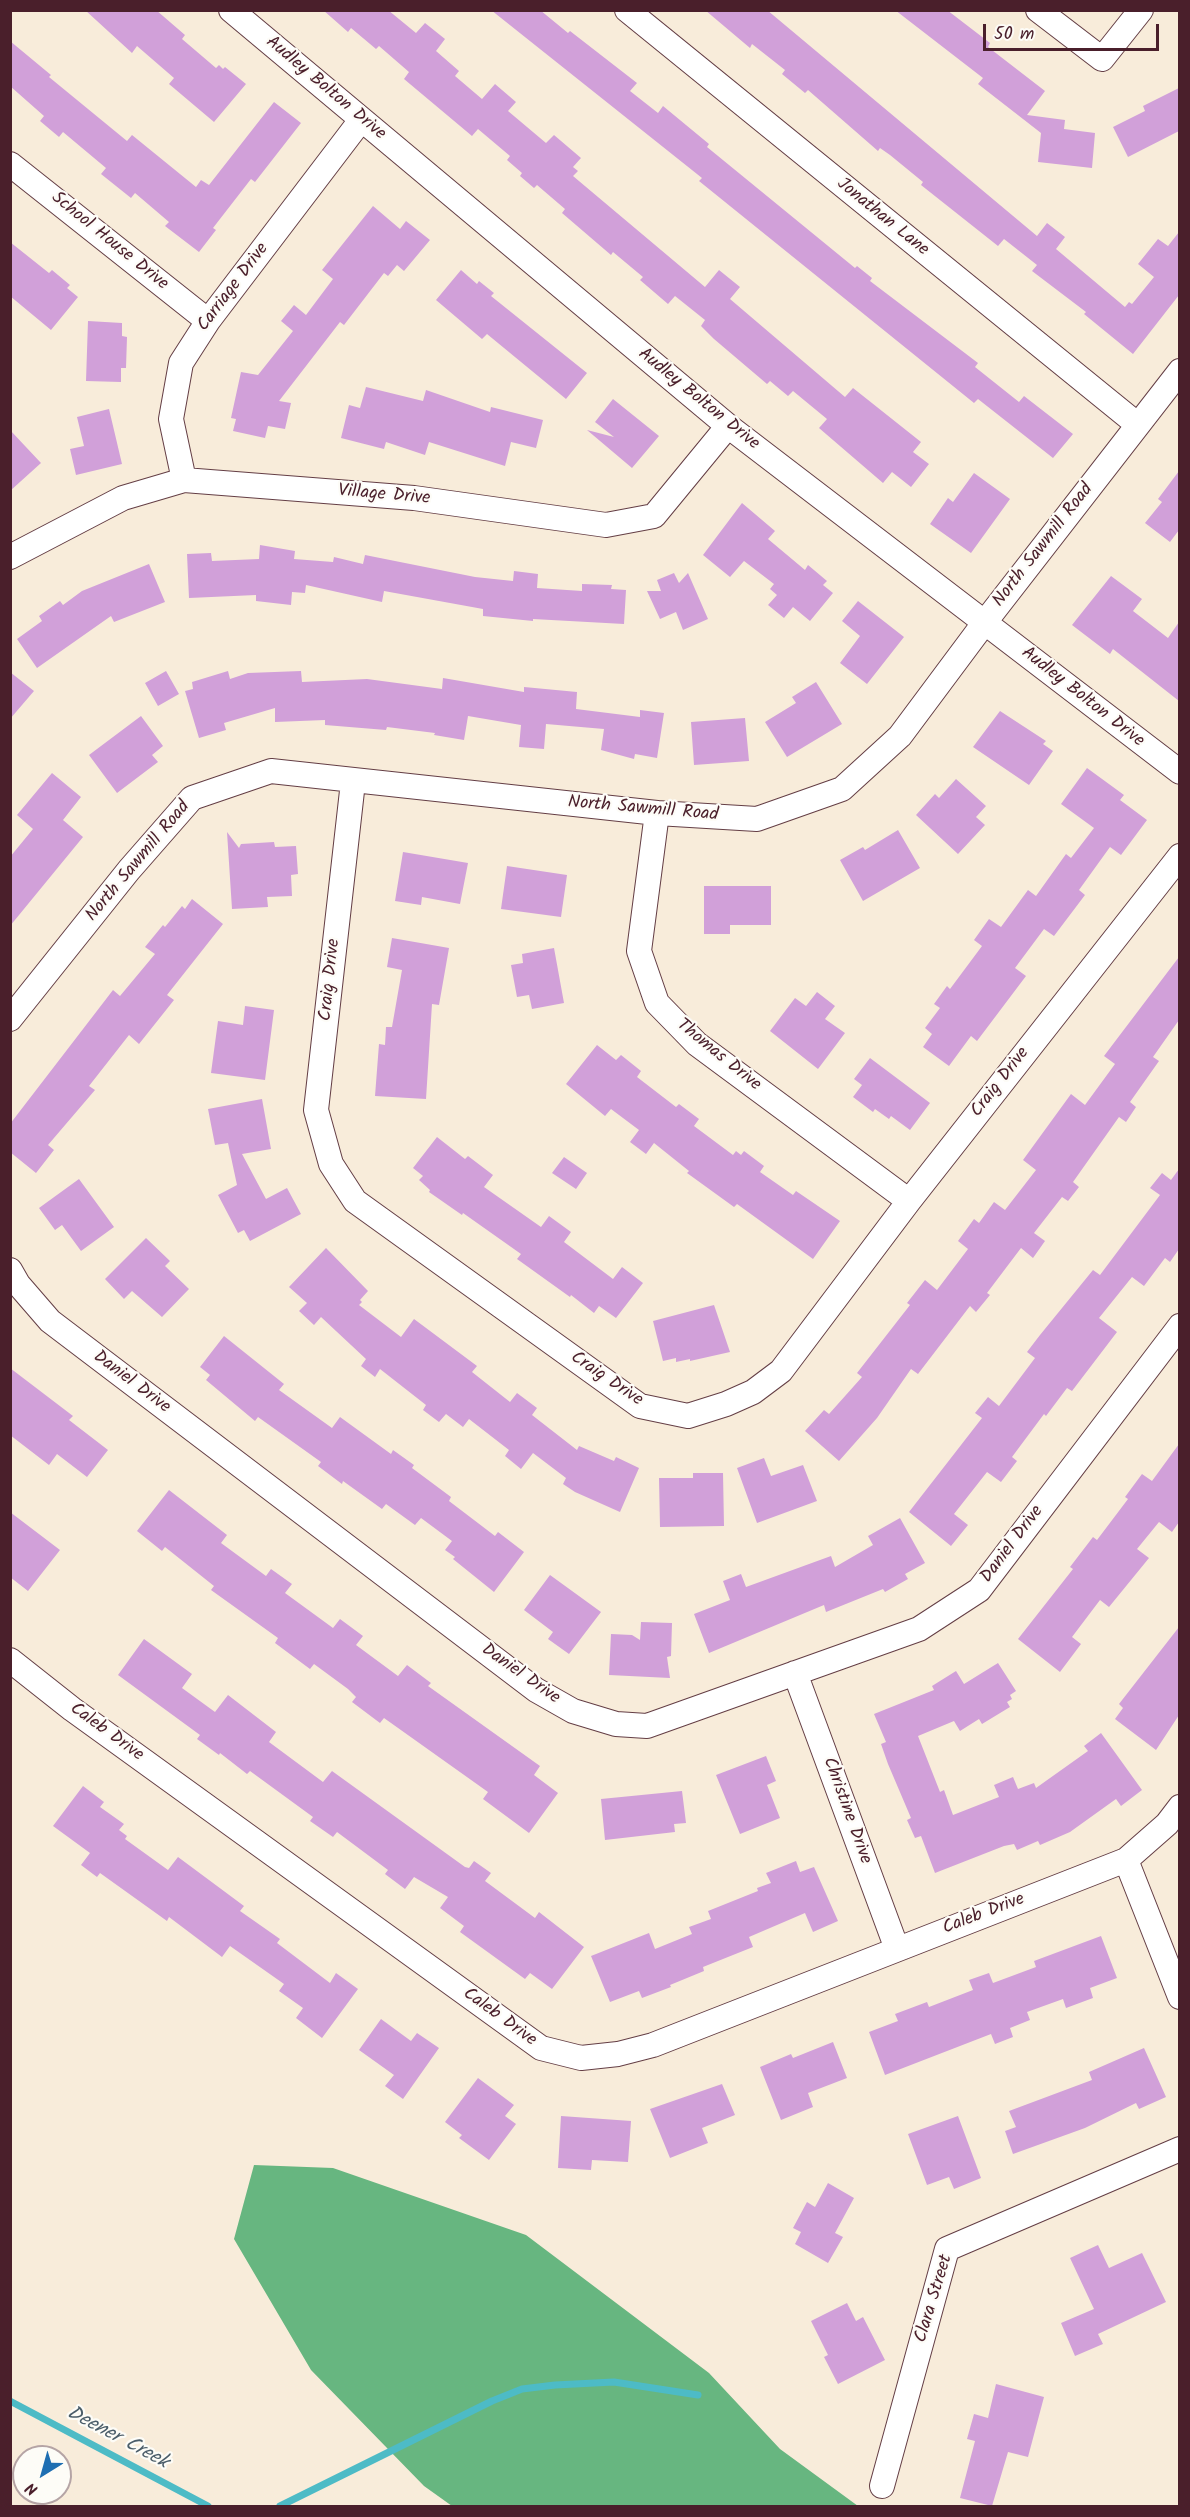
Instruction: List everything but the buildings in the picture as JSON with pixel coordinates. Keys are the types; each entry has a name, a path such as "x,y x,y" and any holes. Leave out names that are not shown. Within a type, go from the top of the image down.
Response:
{"street":[{"name":"Audley Bolton Drive","path":"231,10 728,426 1179,772"},
{"name":"Jonathan Lane","path":"627,10 1138,425"},
{"path":"1038,10 1102,59 1141,10"},
{"name":"Carriage Drive","path":"184,480 171,419 181,363 208,321 361,120"},
{"name":"School House Drive","path":"10,164 208,321"},
{"name":"North Sawmill Road","path":"10,1019 129,870 192,798 271,771 353,782 657,813 757,819 842,789 900,736 1179,371"},
{"name":"Village Drive","path":"10,557 123,498 184,480 414,498 606,525 654,516 728,426"},
{"name":"Craig Drive","path":"353,782 316,1110 331,1164 355,1201 640,1406 688,1416 744,1396 781,1371 909,1201 1179,856"},
{"name":"Thomas Drive","path":"657,813 639,951 657,1003 697,1044 909,1201"},
{"name":"Daniel Drive","path":"10,1270 18,1284 50,1321 537,1690 573,1711 616,1724 647,1726 920,1629 979,1590 1179,1326"},
{"name":"Caleb Drive","path":"10,1660 72,1709 541,2048 581,2058 618,2054 653,2045 1126,1860 1167,1824 1179,1807"},
{"name":"Christine Drive","path":"795,1673 897,1949"},
{"path":"1126,1860 1179,1997"},
{"name":"Clara Street","path":"882,2486 947,2249 1179,2149"}],"green space":[{"path":"254,2165 333,2168 526,2235 709,2373 780,2449 858,2506 452,2506 424,2486 311,2370 234,2239"}],"waterway":[{"path":"280,2506 492,2401 522,2389 614,2382 698,2395"},
{"name":"Deener Creek","path":"10,2401 208,2506"}]}
